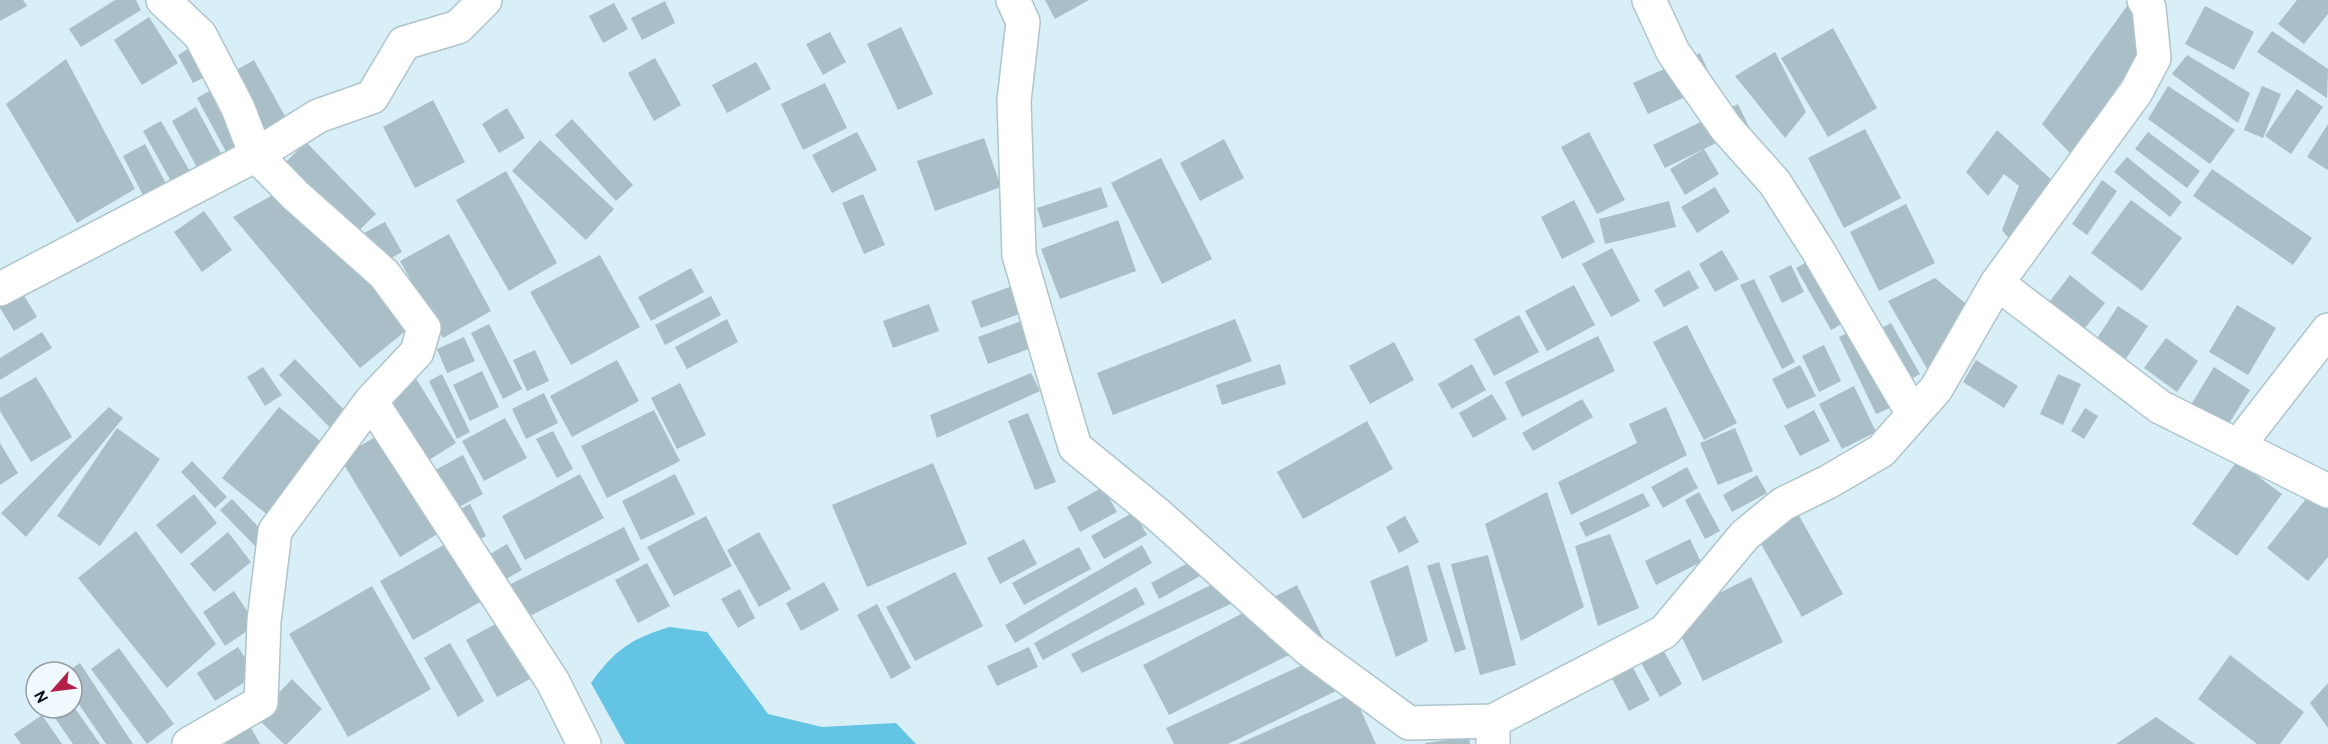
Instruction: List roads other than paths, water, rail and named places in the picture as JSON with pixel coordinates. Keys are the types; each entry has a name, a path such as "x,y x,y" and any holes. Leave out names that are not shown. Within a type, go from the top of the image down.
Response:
{"street":[{"path":"163,0 200,35 238,108 256,155 295,195 384,274 424,328 417,352 371,401 275,531 264,621 261,702 189,744"},
{"path":"0,289 256,155 318,116 372,97 404,43 458,27 485,0"},
{"path":"1013,0 1023,22 1014,101 1019,255 1075,447 1157,514 1308,650 1409,723 1493,733 1664,632 1745,535 1782,504 1828,482 1881,451 1936,388 1997,283 2136,92 2154,58 2149,8 2144,0"},
{"path":"1648,0 1673,52 1726,128 1775,183 1817,249 1913,414"},
{"path":"1997,283 2160,407 2328,491"},
{"path":"2238,446 2328,330"},
{"path":"371,401 553,682 584,744"}],"water":[{"path":"670,627 707,632 768,714 822,727 896,723 916,744 625,744 591,683 624,647 644,636"}]}
